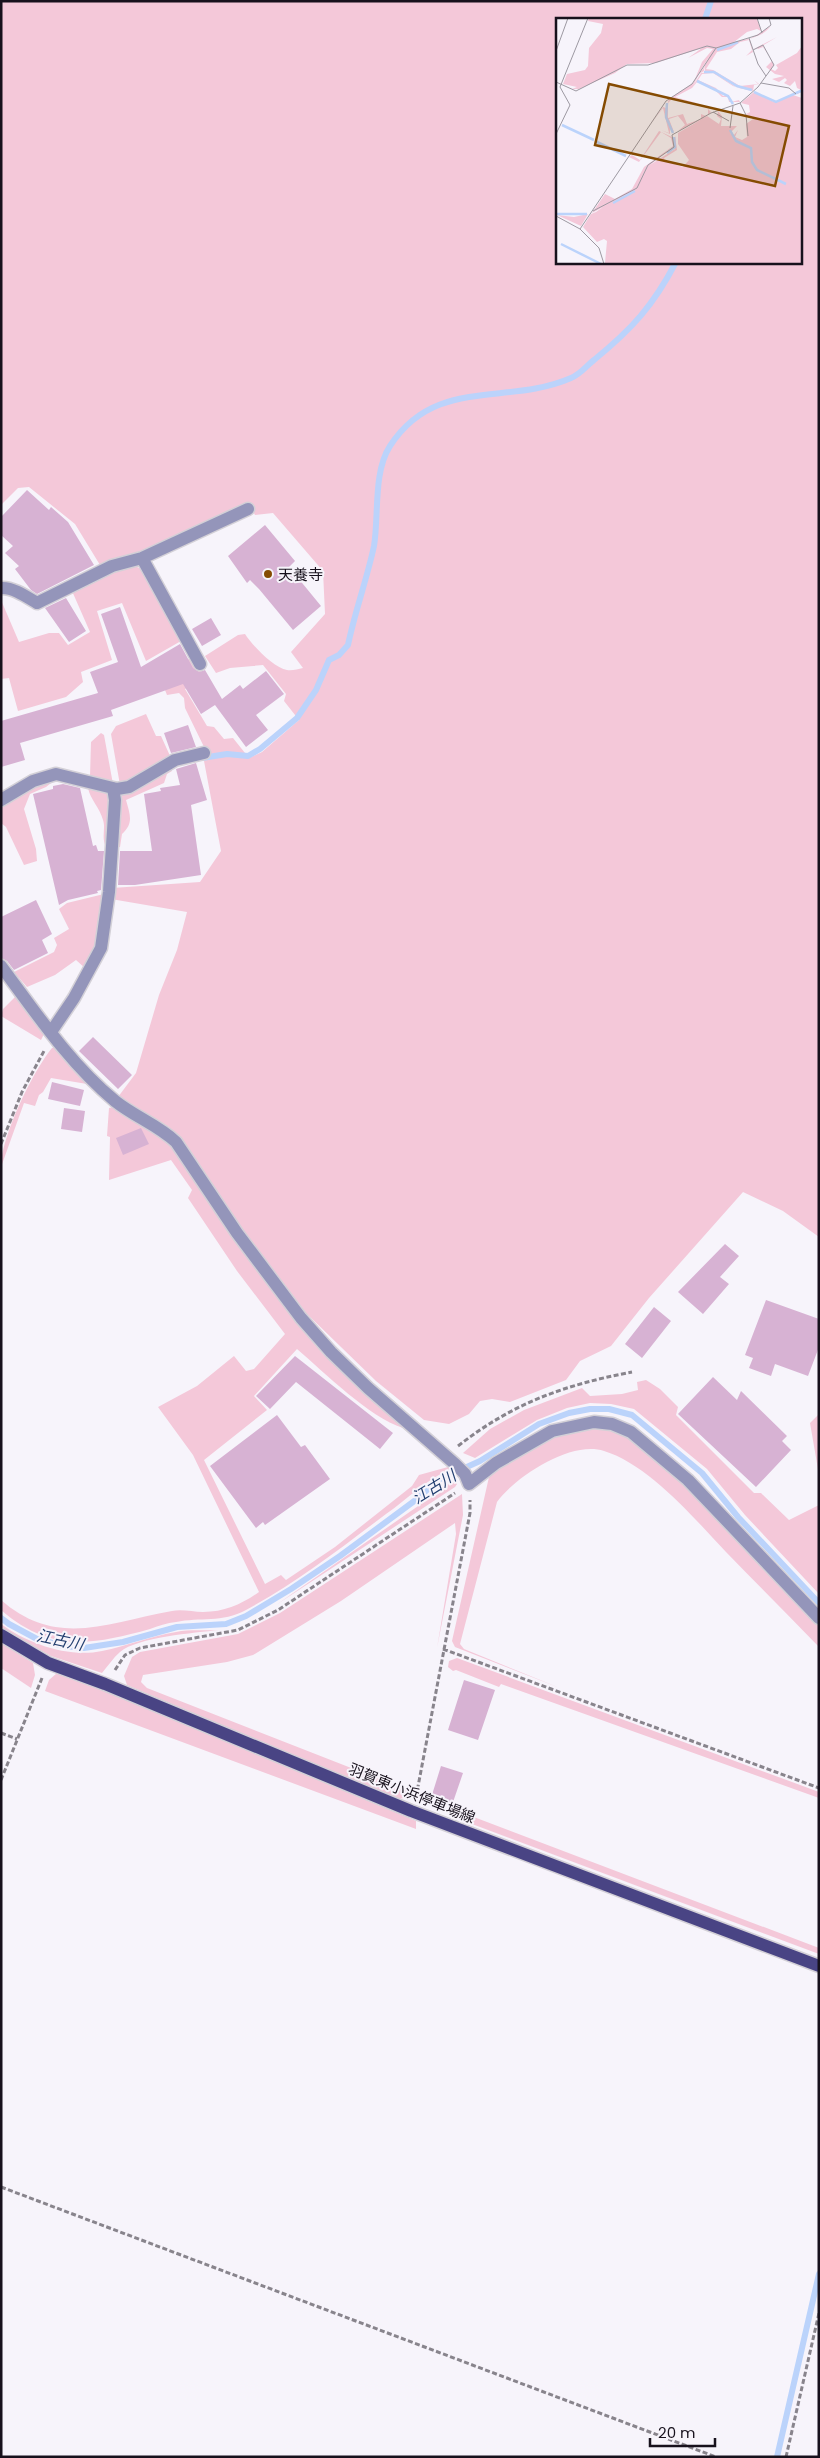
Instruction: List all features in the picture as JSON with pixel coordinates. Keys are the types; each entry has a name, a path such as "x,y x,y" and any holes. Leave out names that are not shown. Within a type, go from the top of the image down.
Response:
{"main road":[{"name":"羽賀東小浜停車場線","path":"1,1635 48,1663 105,1684 411,1812 819,1966"}],"street":[{"path":"1,588 21,594 36,603 112,566 142,558 248,509"},
{"path":"142,558 200,664"},
{"path":"1,800 33,781 56,774 113,788 129,788 174,760 204,753"},
{"path":"51,1032 74,998 100,948 109,892 115,800 113,788"},
{"path":"1,966 68,1054 115,1101 166,1133 176,1142 238,1233 301,1318 331,1352 368,1388 450,1460 467,1479 552,1431 594,1422 612,1424 631,1432 688,1480 819,1618"}],"path":[{"path":"1,1144 25,1086 49,1042 51,1032"},
{"path":"450,1460 486,1424 545,1395 586,1381 632,1372"},
{"path":"105,1684 125,1655 140,1648 238,1630 278,1610 467,1479 470,1513 411,1812"},
{"path":"443,1649 819,1788"},
{"path":"1,1780 48,1663"},
{"path":"1,1733 17,1739"},
{"path":"1,2187 716,2457"},
{"path":"786,2457 819,2313"}],"shaded area":[{"path":"1,1 819,1 819,1237 783,1211 743,1192 649,1298 611,1346 580,1361 566,1380 510,1402 492,1399 480,1401 469,1414 449,1424 424,1420 376,1381 307,1314 243,1230 190,1150 179,1137 169,1127 118,1097 136,1073 159,995 177,950 187,912 111,899 112,888 200,882 221,851 204,761 206,751 185,708 184,698 179,693 167,695 159,675 189,659 205,676 185,689 207,726 214,727 224,739 233,738 249,758 262,752 299,720 284,701 286,694 263,665 230,668 216,673 205,656 238,635 245,634 258,650 276,665 289,670 303,668 291,652 325,614 323,571 273,513 255,515 248,502 144,553 100,565 75,524 29,487 18,488 1,505"},
{"path":"134,565 144,571 181,641 146,661 122,603 97,611 112,660 81,672 83,682 66,697 18,711 9,678 1,679 1,600 19,642 49,633 59,633 68,645 90,632 72,591 115,570"},
{"path":"146,714 156,736 161,736 171,758 120,785 111,734 116,726"},
{"path":"101,733 104,735 113,784 90,777 91,742"},
{"path":"171,768 172,771 167,774 164,783 126,800 130,822 122,834 120,847 116,847 118,795 136,791"},
{"path":"55,780 46,787 30,794 24,809 36,849 37,861 24,865 6,827 1,823 1,807 33,787"},
{"path":"88,788 110,793 106,847 103,820"},
{"path":"104,894 97,946 86,969 76,960 55,975 27,987 14,972 54,952 57,945 54,938 69,929 59,909 67,903"},
{"path":"15,997 45,1032 41,1040 1,1016 3,1009"},
{"path":"56,1047 92,1089 87,1084 51,1078 43,1092 39,1095 35,1106 24,1103 1,1167 6,1139 19,1105 44,1058 52,1048"},
{"path":"113,1107 162,1138 171,1147 295,1321 324,1355 403,1428 376,1414 362,1404 297,1349 254,1396 267,1410 204,1460 265,1584 281,1575 286,1580 335,1547 412,1486 419,1475 448,1467 451,1469 425,1484 300,1577 246,1610 228,1617 169,1623 109,1639 72,1642 37,1633 19,1624 1,1610 1,1600 22,1615 42,1624 63,1628 84,1628 176,1610 219,1611 240,1604 259,1592 193,1455 158,1407 197,1386 234,1356 246,1371 254,1369 285,1334 237,1271 188,1198 192,1190 171,1160 109,1180 110,1137 107,1136 109,1108"},
{"path":"646,1380 660,1389 678,1407 676,1415 754,1493 761,1493 789,1520 819,1505 819,1594 745,1515 707,1469 634,1409 611,1404 590,1403 567,1408 537,1420 475,1458 463,1453 490,1429 524,1410 582,1388 590,1396 622,1394 638,1390 637,1382"},
{"path":"819,1414 819,1475 810,1423"},
{"path":"595,1426 612,1428 628,1437 685,1483 819,1625 819,1647 685,1509 654,1480 621,1458 604,1451 591,1449 576,1451 545,1463 517,1482 497,1502 460,1644 464,1649 560,1688 455,1647 452,1641 489,1477 498,1467 554,1435"},
{"path":"454,1481 457,1484 455,1487 276,1605 421,1504 442,1486"},
{"path":"462,1494 463,1515 437,1648 456,1534 455,1523 341,1601 253,1655 227,1662 143,1675 141,1682 147,1688 410,1791 406,1798 396,1799 127,1685 124,1676 132,1657 140,1652 238,1634 280,1613"},
{"path":"1,1624 36,1643 49,1648 76,1653 102,1651 181,1631 219,1630 167,1636 128,1647 113,1659 102,1673 51,1656 1,1628"},
{"path":"1,1643 33,1663 35,1675 31,1688 1,1668"},
{"path":"457,1658 819,1792 819,1798 501,1684 499,1687 456,1670 453,1671 448,1667 449,1661"},
{"path":"57,1673 102,1689 416,1821 416,1829 45,1691 49,1680"},
{"path":"458,1811 819,1948 819,1954 456,1818"}],"building":[{"path":"27,490 49,510 51,507 68,522 94,565 37,594 31,590 15,569 19,566 5,553 13,546 1,535 1,517"},
{"name":"天養寺","path":"265,525 295,561 289,567 321,606 293,630 259,589 250,580 247,583 228,556"},
{"path":"66,598 86,631 69,642 45,608"},
{"path":"120,607 141,667 180,644 193,668 199,672 205,670 222,699 240,685 243,689 266,671 284,694 256,715 268,730 246,747 215,705 201,714 183,684 111,710 113,716 20,743 25,760 1,767 1,721 98,693 90,672 118,662 101,614"},
{"path":"211,618 221,635 202,646 192,629"},
{"path":"188,725 196,747 171,753 164,733"},
{"path":"196,763 207,800 191,805 201,875 135,885 118,885 120,851 152,851 144,794 161,791 160,788 180,785 176,769"},
{"path":"63,784 80,788 93,846 96,845 98,851 104,851 101,890 97,891 98,893 68,900 59,905 33,794 53,789 53,786"},
{"path":"36,900 52,934 42,940 48,953 14,970 7,961 1,958 1,917"},
{"path":"93,1037 132,1075 118,1089 79,1051"},
{"path":"52,1082 84,1090 80,1106 48,1099"},
{"path":"64,1108 85,1111 82,1132 61,1129"},
{"path":"141,1128 149,1144 123,1155 116,1138"},
{"path":"725,1244 739,1256 720,1277 729,1284 703,1314 678,1292"},
{"path":"766,1300 819,1319 819,1347 808,1376 775,1364 771,1376 749,1368 753,1358 745,1355"},
{"path":"654,1307 671,1321 642,1358 625,1344"},
{"path":"295,1356 393,1433 380,1449 296,1382 270,1409 256,1396"},
{"path":"713,1377 737,1400 741,1391 787,1436 782,1441 791,1450 756,1487 678,1414"},
{"path":"277,1415 301,1447 305,1445 330,1479 265,1525 263,1522 256,1528 210,1466"},
{"path":"464,1680 495,1690 478,1740 448,1730"},
{"path":"441,1766 463,1773 452,1805 431,1798"}],"waterway":[{"path":"705,18 711,1"},
{"path":"202,758 227,754 248,756 260,749 297,718 316,690 329,660 339,655 348,645 374,546 381,468 390,446 408,424 428,410 450,401 473,396 522,391 547,386 575,376 620,338 641,316 659,292 675,264"},
{"name":"江古川","path":"1,1618 37,1639 64,1646 84,1648 123,1642 177,1627 226,1624 246,1616 340,1556 417,1499 438,1480 480,1461 539,1424 569,1413 590,1409 609,1409 632,1415 702,1473 738,1517 819,1603"},
{"path":"777,2457 819,2274"}],"place":[{"name":"天養寺","path":"268,574"}]}
